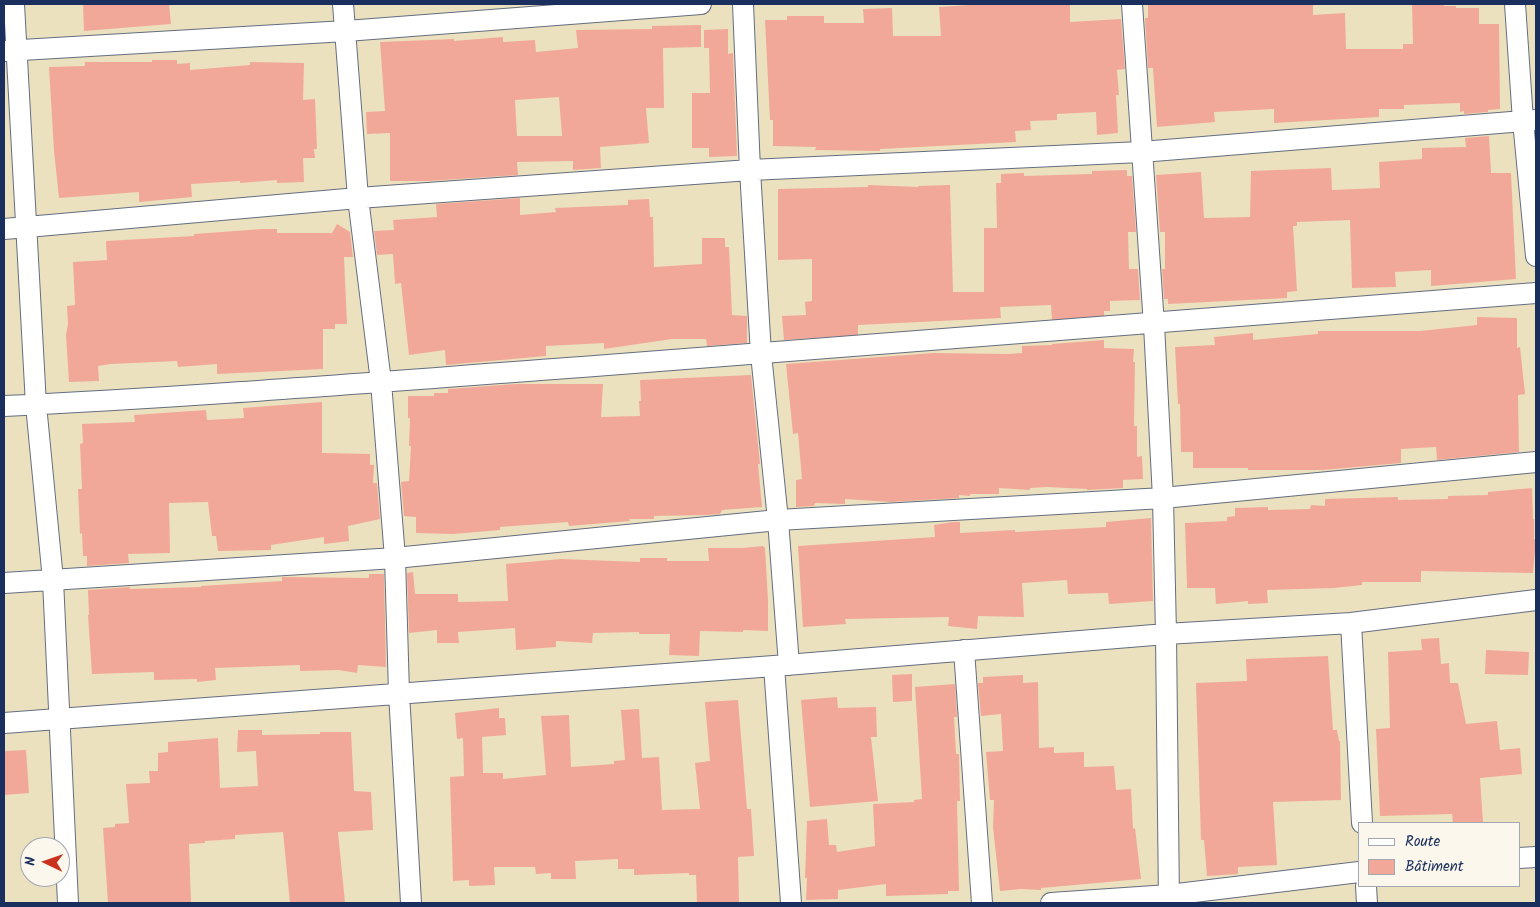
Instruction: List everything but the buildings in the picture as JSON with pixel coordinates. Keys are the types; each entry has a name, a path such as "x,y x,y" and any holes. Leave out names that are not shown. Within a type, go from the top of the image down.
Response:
{"street":[{"path":"14,4 11,51 26,228 36,405 53,580 68,903"},
{"path":"343,4 358,198 381,382 395,558 399,693 411,903"},
{"path":"11,51 346,31 700,4"},
{"path":"743,4 750,170 761,354 778,520 791,903"},
{"path":"1132,4 1154,325 1163,498 1169,899"},
{"path":"1514,4 1529,121 1536,256"},
{"path":"4,229 358,198 750,170 1141,152 1529,121"},
{"path":"4,406 381,382 761,354 1154,325 1536,293"},
{"path":"4,583 395,558 778,520 1163,498 1536,462"},
{"path":"4,723 782,666 1166,634 1351,622 1536,600"},
{"path":"1351,622 1362,822"},
{"path":"964,650 982,903"},
{"path":"1520,858 1536,857"},
{"path":"1051,903 1169,899 1358,872"},
{"path":"1366,887 1367,903"}]}
